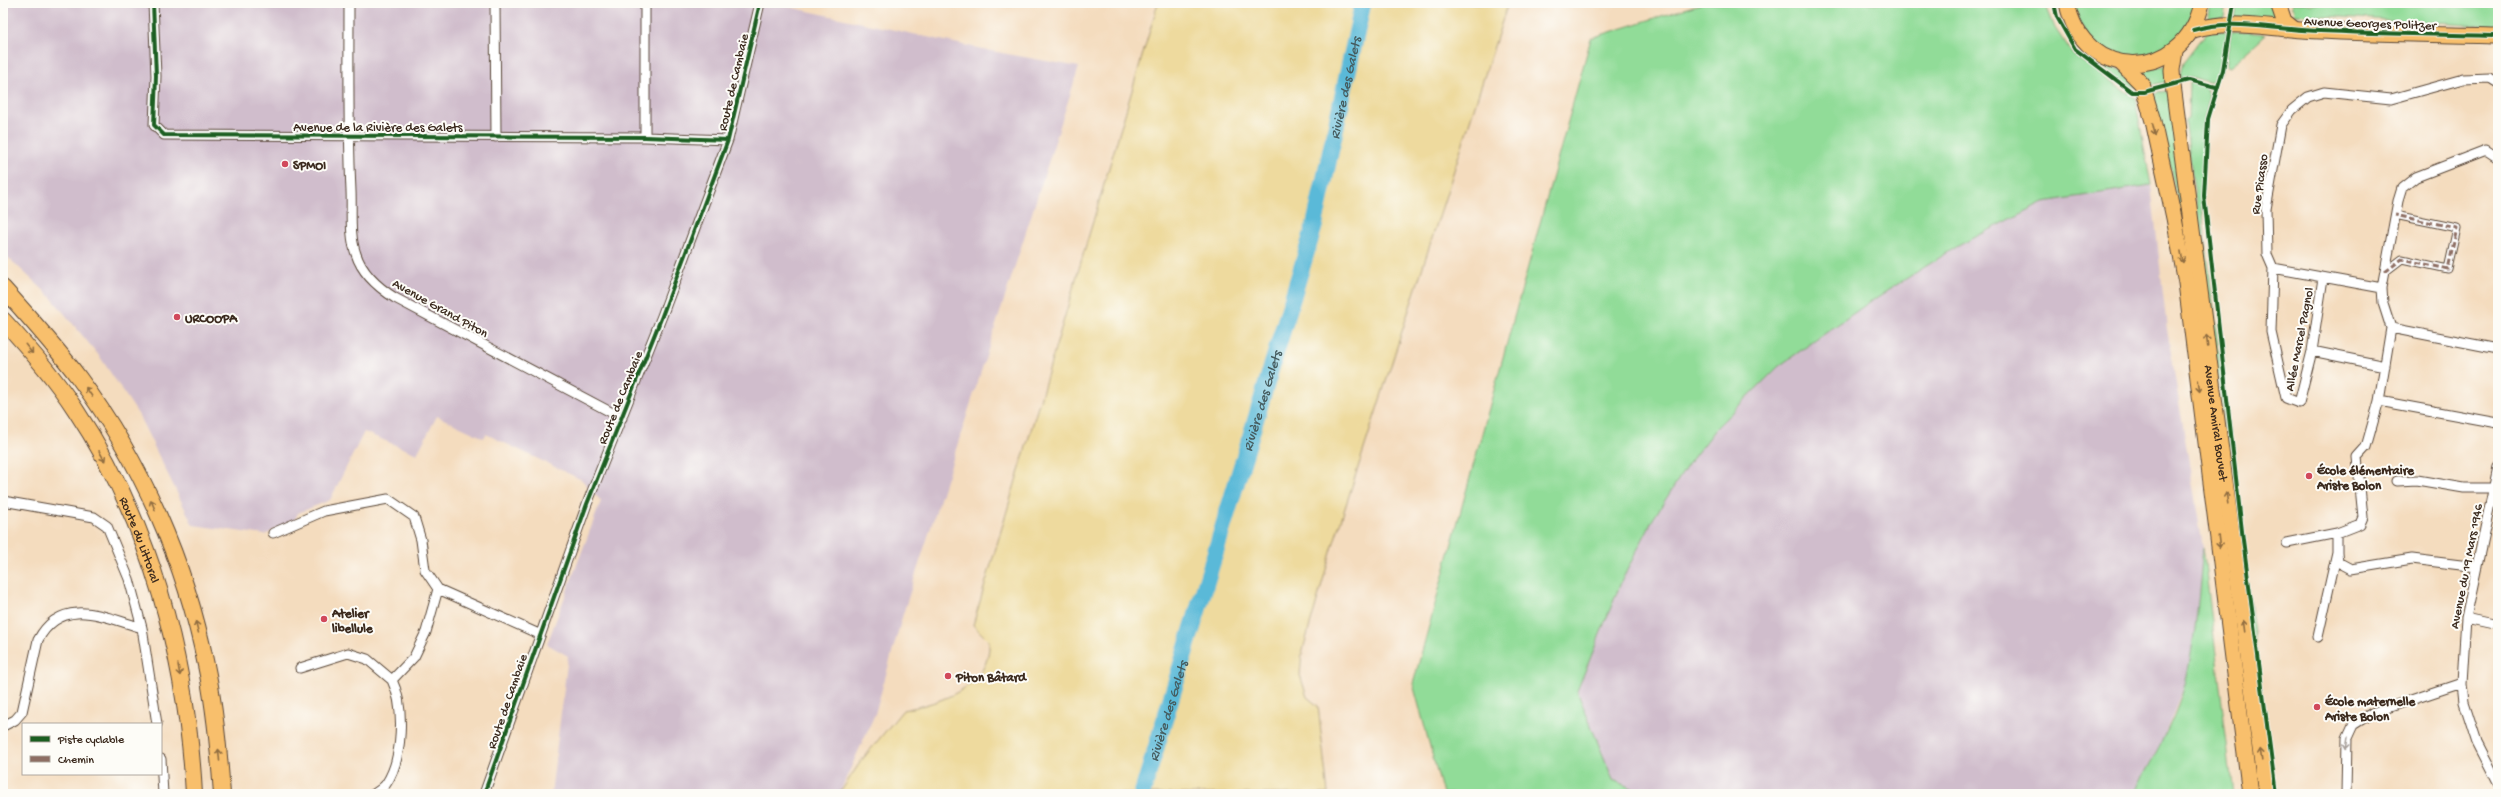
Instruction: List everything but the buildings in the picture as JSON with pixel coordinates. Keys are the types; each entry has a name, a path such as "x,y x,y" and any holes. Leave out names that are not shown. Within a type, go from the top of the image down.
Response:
{"highway":[{"path":"3,288 44,334 80,379 108,420 150,498 182,577 196,621 213,706 222,794"},
{"name":"Route du Littoral","path":"3,320 49,374 75,409 102,456 134,519 160,590 176,653 188,720 194,794"}],"main road":[{"path":"2067,3 2070,18 2079,35 2092,49 2106,58 2121,63 2149,62 2175,51 2193,30 2202,3"},
{"path":"2278,3 2284,21 2294,29"},
{"name":"Avenue Georges Politzer","path":"2193,30 2211,25 2231,23 2294,29 2498,36"},
{"name":"Avenue Amiral Bouvet","path":"2175,51 2172,70 2173,85 2266,794"},
{"name":"Avenue Amiral Bouvet","path":"2121,63 2142,84 2169,196 2186,283 2250,794"}],"street":[{"name":"Avenue de la Rivière des Galets","path":"153,3 156,76 154,125 164,135 645,137 728,140"},
{"name":"Avenue Grand Piton","path":"349,3 349,136 355,253 360,265 380,288 505,357 622,418"},
{"path":"495,3 496,137"},
{"path":"645,3 645,137"},
{"name":"Route de Cambaie","path":"484,794 539,634 587,504 622,418 728,140 760,3"},
{"name":"Rue Picasso","path":"2273,268 2267,254 2266,209 2281,125 2292,110 2308,97 2324,92 2391,99 2463,79 2490,78 2498,83"},
{"path":"2287,543 2337,533 2360,524 2363,517 2357,457 2366,447 2379,401 2385,366 2391,328 2383,303 2382,288 2395,215 2402,188 2416,177 2486,150 2498,158"},
{"path":"2385,272 2402,259 2448,269 2457,228 2395,215"},
{"path":"2273,268 2382,288"},
{"name":"Allée Marcel Pagnol","path":"2273,268 2271,332 2286,398 2299,403 2312,351 2323,278"},
{"path":"2391,328 2498,349"},
{"path":"2312,351 2385,366"},
{"path":"2379,401 2498,423"},
{"name":"Avenue du 19 Mars 1946","path":"2498,467 2466,618 2462,683 2464,702 2477,742 2495,772 2498,783"},
{"path":"2397,481 2417,480 2464,488 2494,488"},
{"path":"273,533 324,511 388,499 414,516 421,540 425,570 438,589 539,634"},
{"path":"3,501 94,517 102,522 111,532 130,579 142,628 157,723"},
{"path":"2337,533 2338,562 2351,569 2412,559 2477,567"},
{"path":"2318,637 2337,552"},
{"path":"392,680 414,657 426,632 438,589"},
{"path":"3,726 15,720 22,712 38,640 43,630 54,618 70,613 82,612 142,628"},
{"path":"2466,618 2498,625"},
{"path":"300,668 348,652 367,659 392,680 400,707 395,764 386,785 374,794"},
{"path":"2346,794 2346,738 2353,724 2372,713 2462,683"},
{"path":"162,775 163,794"}],"shaded area":[{"path":"3,3 753,3 752,6 771,3 991,51 1079,67 903,614 875,714 839,794 551,794 568,656 547,644 601,501 582,480 486,434 484,438 437,416 417,454 364,432 330,500 298,513 295,519 265,535 193,525 138,414 100,357 50,296 3,253"},
{"path":"2151,185 2167,329 2203,547 2195,633 2186,682 2162,741 2133,794 1645,794 1613,780 1577,691 1622,580 1653,519 1687,466 1715,429 1779,366 1871,301 1958,246 2044,202"}],"green space":[{"path":"1703,3 2045,3 2055,28 2073,55 2135,98 2151,185 2044,202 1958,246 1871,301 1779,366 1715,429 1687,466 1653,519 1622,580 1577,691 1613,780 1645,794 1443,794 1413,684 1591,38"},
{"path":"2073,3 2198,3 2195,17 2169,49 2128,58 2108,52 2091,40 2079,23"},
{"path":"2211,3 2226,3 2224,18 2208,20"},
{"path":"2236,3 2274,3 2278,21 2234,20"},
{"path":"2292,3 2498,3 2498,27 2294,14"},
{"path":"2208,31 2227,31 2223,61 2218,74 2214,79 2208,82 2191,77 2179,78 2183,63"},
{"path":"2231,31 2266,34 2230,67 2226,66"},
{"path":"2098,62 2126,72 2139,88 2130,86 2095,63"},
{"path":"2167,65 2167,82 2151,85 2143,71"},
{"path":"2193,82 2205,87 2209,98 2204,125 2206,150 2202,175 2202,213 2274,794 2270,794 2185,119 2188,118 2189,83"},
{"path":"2170,90 2261,794 2257,794 2189,252 2153,94"},
{"path":"2203,547 2233,794 2133,794 2177,709 2186,680 2195,630"}],"sand":[{"path":"1158,3 1508,3 1334,542 1302,653 1300,675 1307,697 1318,706 1328,794 839,794 861,761 903,710 932,703 961,690 973,681 982,670 988,657 989,641 973,625"}],"waterway":[{"name":"Rivière des Galets","path":"1142,794 1314,227 1363,3"}],"marked path":[{"path":"2385,272 2402,259 2448,269 2457,228 2395,215"}],"cycle path":[{"path":"153,3 156,76 154,125 164,135 645,137 728,140"},
{"path":"484,794 587,504 662,316 728,140 760,3"},
{"path":"2054,3 2057,17 2075,49 2132,92 2144,92 2189,80 2216,87"},
{"path":"2234,3 2223,70 2208,119 2204,196 2243,540 2276,794"},
{"path":"2193,30 2220,25 2248,25 2326,31 2498,36"}],"place":[{"name":"SPMOI","path":"285,164"},
{"name":"URCOOPA","path":"177,317"},
{"name":"École élémentaire Ariste Bolon","path":"2309,476"},
{"name":"Atelier libellule","path":"324,619"},
{"name":"Piton Bâtard","path":"948,676"},
{"name":"École maternelle Ariste Bolon","path":"2317,707"}]}
